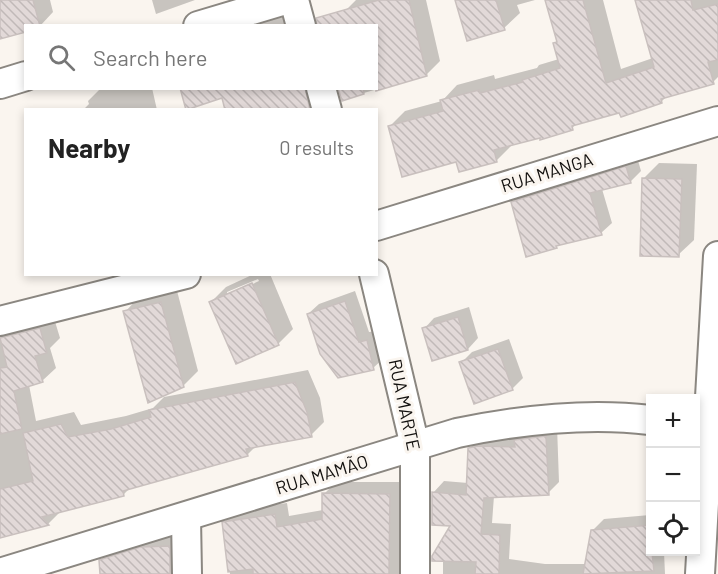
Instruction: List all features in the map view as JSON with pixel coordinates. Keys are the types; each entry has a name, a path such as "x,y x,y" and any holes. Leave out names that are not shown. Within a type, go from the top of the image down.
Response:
{"street":[{"path":"205,24 285,0"},
{"path":"294,0 300,24"},
{"path":"0,84 24,77"},
{"path":"322,90 326,108"},
{"name":"RUA MANGA","path":"378,225 718,121"},
{"path":"700,574 702,427 718,256"},
{"path":"0,321 178,276"},
{"name":"RUA MARTE","path":"374,276 415,446 415,574"},
{"name":"RUA MAMÃO","path":"0,573 457,434 501,424 566,417 646,419"},
{"path":"186,518 187,574"}],"building":[{"path":"0,0 33,0 39,24 24,24 24,33 0,39"},
{"path":"379,0 409,0 427,76 376,91 378,90 378,24 317,24 316,18"},
{"path":"455,0 496,0 505,30 467,41"},
{"path":"545,0 583,0 606,83 654,67 635,0 691,0 693,10 718,4 718,60 708,62 714,84 661,99 662,103 621,117 619,113 572,126 573,130 540,140 540,138 494,150 497,162 459,172 456,162 402,177 388,126 443,111 440,100 523,82 522,80 560,68 553,43 557,42"},
{"path":"181,90 305,90 310,108 224,108 222,98 185,108"},
{"path":"339,90 363,90 364,94 342,101"},
{"path":"626,166 631,183 590,193 602,235 556,246 557,248 526,257 511,202"},
{"path":"642,178 682,179 679,257 640,256"},
{"path":"252,283 279,345 236,364 209,302"},
{"path":"345,301 359,342 367,340 374,370 338,378 320,354 307,314"},
{"path":"161,302 184,387 148,403 123,311"},
{"path":"458,317 468,350 432,361 422,328"},
{"path":"40,328 47,353 35,356 43,382 14,391 22,429 0,434 0,368 7,367 0,338"},
{"path":"498,349 513,390 474,404 459,362"},
{"path":"295,382 307,412 312,437 246,449 248,456 123,491 124,496 42,517 49,525 0,538 0,489 33,481 23,433 61,424 68,437 111,429 151,417 149,410"},
{"path":"546,436 549,495 484,498 481,534 500,535 499,574 475,574 476,562 432,561 432,556 450,526 432,525 432,492 466,495 468,448 515,447 514,440"},
{"path":"322,493 390,494 389,574 253,574 253,569 228,572 222,522 275,514 277,527 322,519"},
{"path":"646,525 646,556 652,556 654,571 583,574 591,530"},
{"path":"170,546 170,574 100,574 99,560 140,547"}]}
